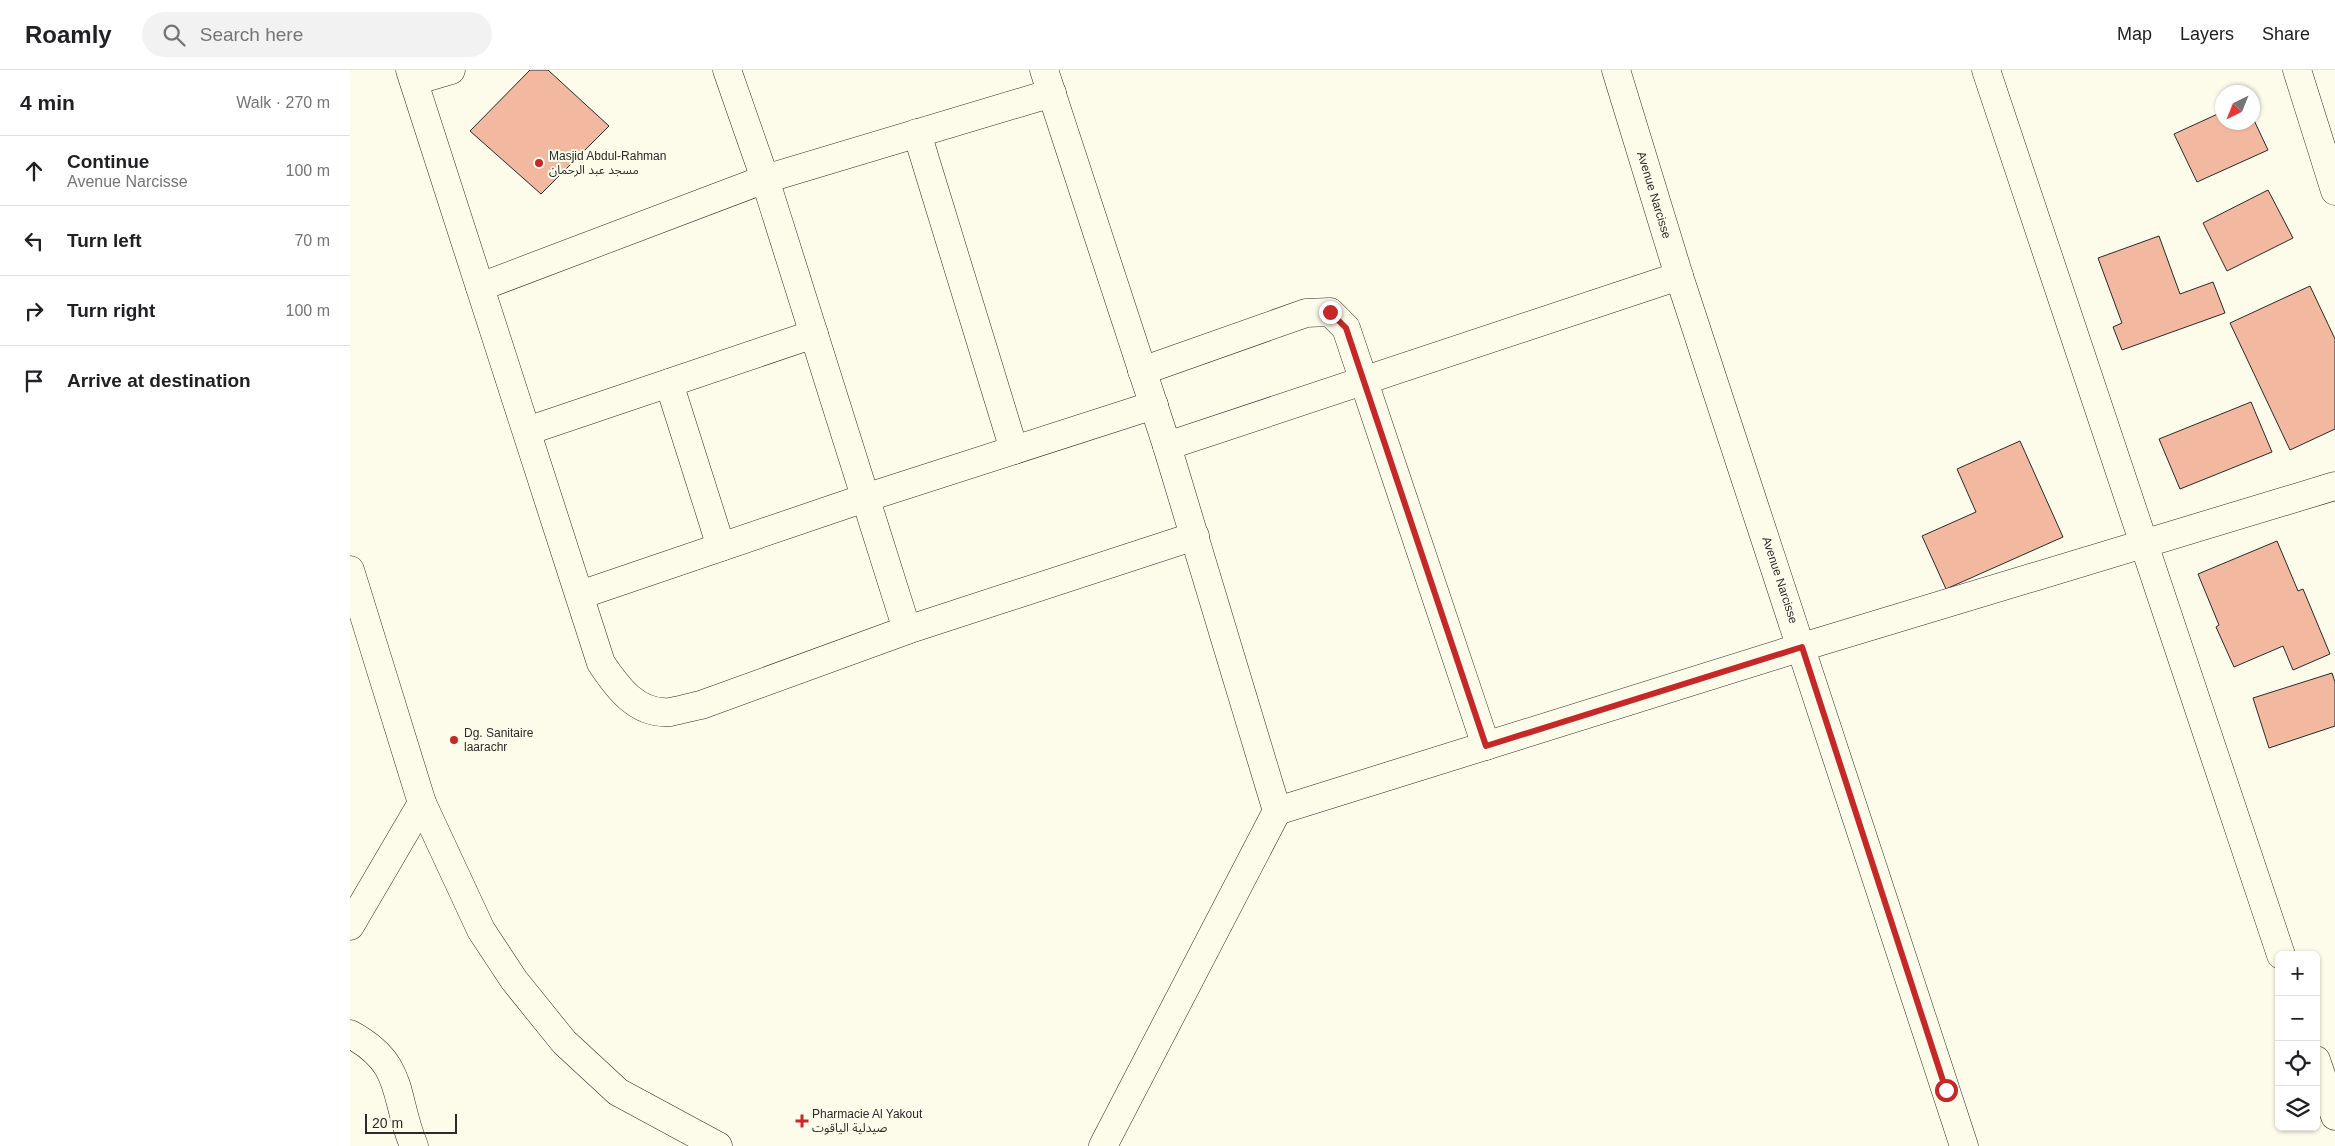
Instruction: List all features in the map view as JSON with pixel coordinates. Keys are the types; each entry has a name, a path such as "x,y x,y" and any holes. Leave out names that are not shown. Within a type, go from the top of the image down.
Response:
{"street":[{"path":"451,70 412,76 602,663 617,688 632,700 647,708 668,712 701,705 907,630 1195,536"},
{"path":"728,70 765,179 907,630"},
{"name":"Avenue Narcisse","path":"1616,70 1679,276 1964,1146"},
{"path":"1986,70 2280,951"},
{"path":"2297,70 2335,191"},
{"path":"480,287 765,179 917,133 1048,81 1167,446 1277,811 1103,1146"},
{"path":"917,133 1014,450"},
{"path":"1167,446 1679,276"},
{"path":"1142,371 1306,312 1330,312 1346,328 1486,746"},
{"path":"527,431 814,334"},
{"path":"670,383 721,548"},
{"path":"580,595 865,498 1154,405"},
{"path":"1277,811 1802,647 2335,486"},
{"path":"353,588 422,803 481,930 514,980 564,1042 618,1092 718,1146"},
{"path":"350,926 422,803"},
{"path":"350,1034 369,1044 386,1062 393,1074 414,1146"},
{"path":"2320,1072 2335,1116"}],"building":[{"name":"Masjid Abdul-Rahman مسجد عبد الرحمان","path":"530,70 548,70 609,126 541,194 470,131"},
{"path":"2215,115 2215,130 2259,130 2268,150 2197,182 2174,134"},
{"path":"2268,190 2293,238 2227,271 2203,223"},
{"path":"2159,236 2180,294 2213,282 2225,313 2122,350 2113,327 2122,323 2098,258"},
{"path":"2310,286 2335,339 2335,429 2290,450 2230,323"},
{"path":"2251,402 2272,452 2180,489 2159,439"},
{"path":"2020,441 2063,537 1946,589 1922,536 1976,512 1957,469"},
{"path":"2277,541 2298,591 2303,589 2330,654 2293,670 2283,646 2234,667 2216,627 2219,625 2198,574"},
{"path":"2332,673 2335,682 2335,726 2269,748 2253,698"}],"place":[{"name":"Masjid Abdul-Rahman مسجد عبد الرحمان","path":"539,163"},
{"name":"Dg. Sanitaire laarachr","path":"454,740"},
{"name":"Pharmacie Al Yakout صيدلية الياقوت","path":"802,1121"}],"route":[{"path":"1330,312 1346,328 1486,746 1802,647 1946,1090"}]}
